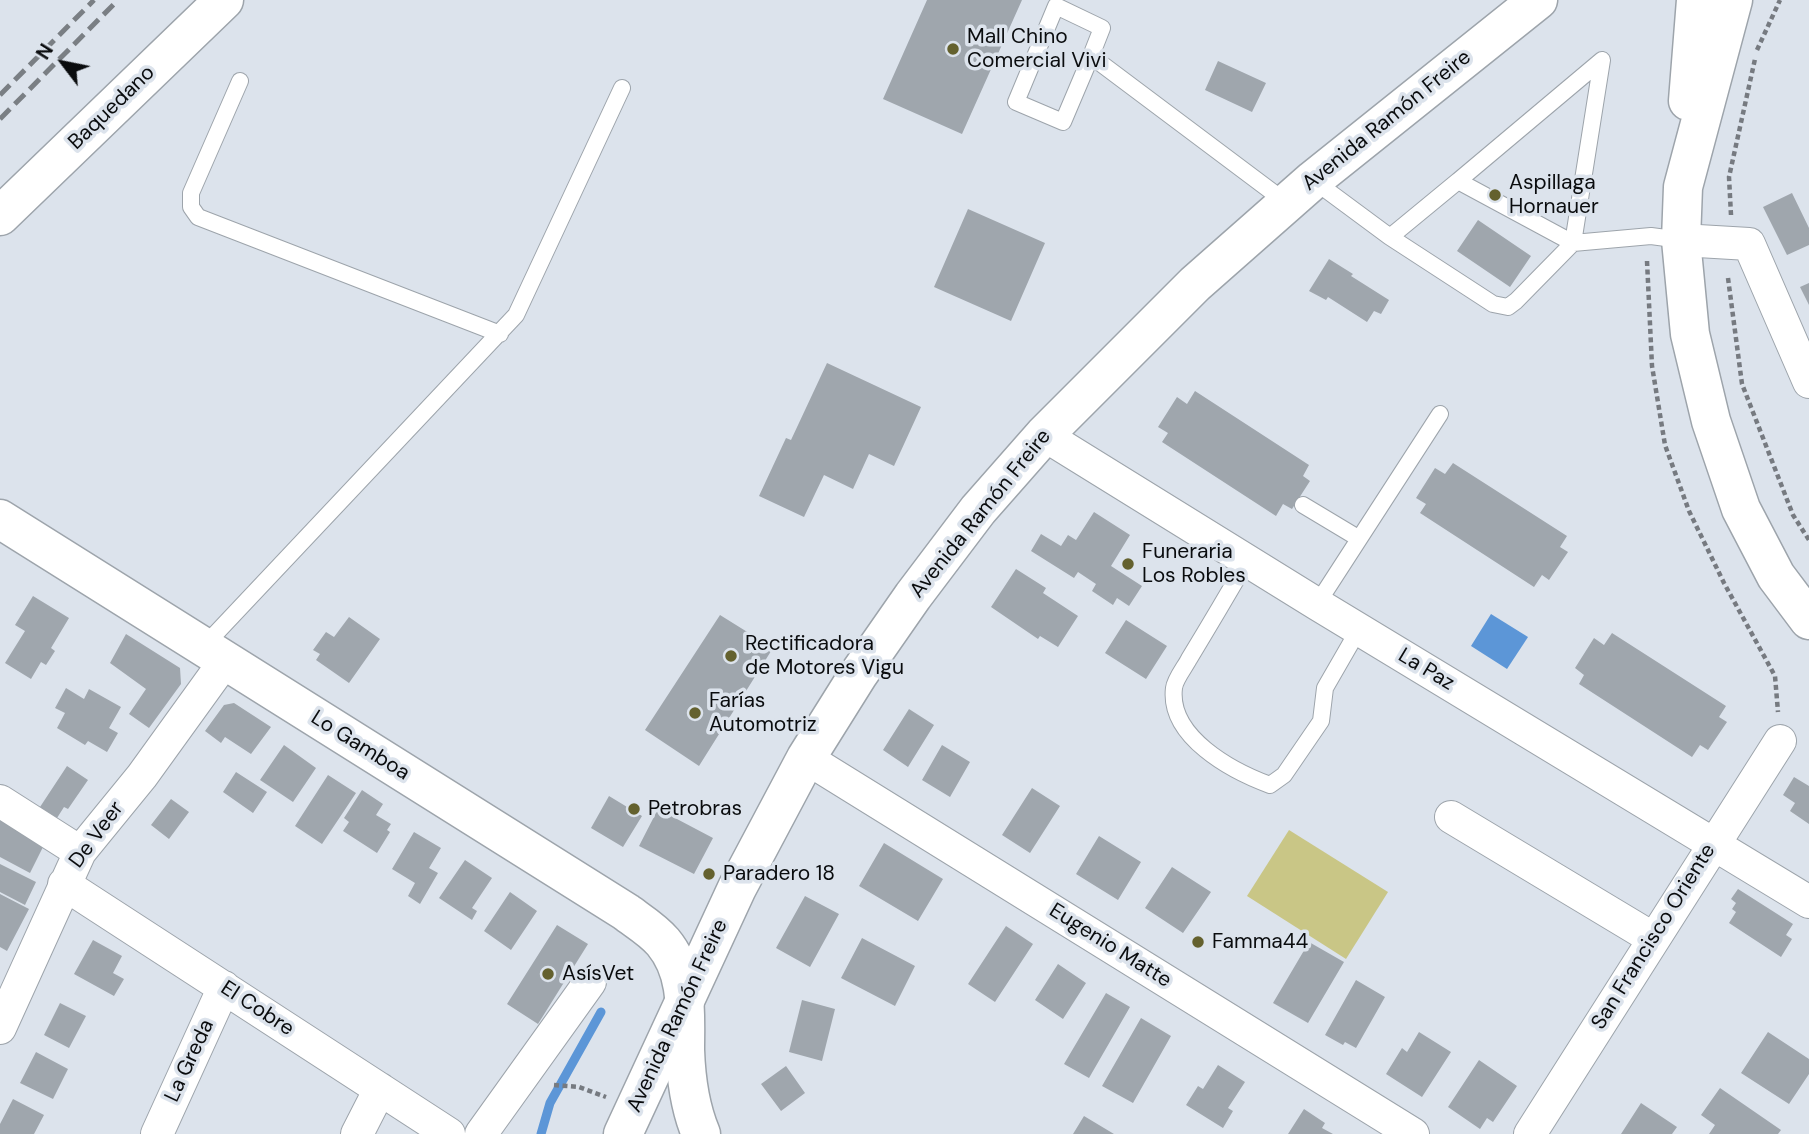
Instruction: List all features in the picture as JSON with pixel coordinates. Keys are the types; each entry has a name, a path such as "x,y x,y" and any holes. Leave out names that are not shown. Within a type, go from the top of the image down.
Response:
{"main road":[{"name":"Baquedano","path":"0,216 224,0"},
{"name":"Avenida Ramón Freire","path":"630,1122 737,888 807,758 858,675 978,510 1044,435 1195,284 1300,192 1538,0"},
{"path":"1696,0 1681,240 1690,334 1711,421 1741,509 1776,576 1809,620"},
{"path":"1683,187 1734,0"},
{"name":"Lo Gamboa","path":"0,519 625,912 664,943 677,965 686,1002"},
{"path":"686,1002 685,1053 690,1100 701,1134"}],"street":[{"path":"1681,240 1749,244 1809,382"},
{"name":"La Paz","path":"1044,435 1809,902"},
{"name":"De Veer","path":"0,1028 80,852 142,776 214,654"},
{"name":"San Francisco Oriente","path":"1530,1134 1780,741"},
{"name":"Eugenio Matte","path":"807,758 1413,1134"},
{"path":"0,802 80,852"},
{"path":"1451,817 1654,939"},
{"name":"El Cobre","path":"64,884 449,1134"},
{"path":"481,1134 590,982"},
{"name":"La Greda","path":"157,1134 224,987"},
{"path":"357,1134 380,1089"}],"lane":[{"path":"1056,6 1102,28 1091,56 1063,122 1016,102 1056,6"},
{"path":"1091,56 1300,192 1390,237 1493,304 1508,307 1573,243 1602,60 1390,237"},
{"path":"240,81 191,193 191,207 198,217 500,334"},
{"path":"214,654 516,316 622,88"},
{"path":"1458,181 1573,243 1651,236 1681,240"},
{"path":"1317,604 1440,414"},
{"path":"1303,505 1359,538"},
{"path":"1247,561 1174,686 1177,716 1192,737 1203,748 1246,776 1270,785 1284,775 1321,721 1325,688 1359,629"}],"path":[{"path":"1780,0 1757,50 1729,177 1729,211 1741,232 1727,269 1742,384 1793,515 1809,540"},
{"path":"542,1085 579,1087 630,1122"}],"shaded area":[{"path":"1289,830 1388,892 1346,959 1247,896"}],"water":[{"path":"1491,614 1528,637 1507,669 1471,646"}],"building":[{"name":"Mall Chino Comercial Vivi","path":"927,0 1022,0 962,134 883,99"},
{"path":"1218,61 1266,83 1252,112 1205,90"},
{"path":"1792,193 1809,228 1809,245 1787,255 1763,207"},
{"path":"968,209 1045,243 1011,321 934,287"},
{"path":"1478,220 1531,256 1510,287 1457,251"},
{"path":"1329,259 1389,300 1381,314 1374,311 1367,322 1328,297 1326,300 1309,291"},
{"path":"1809,283 1809,305 1800,287"},
{"path":"827,363 921,407 894,466 869,454 853,489 824,475 804,517 759,496 786,438 791,440"},
{"path":"1195,391 1309,465 1303,476 1310,481 1292,509 1283,504 1276,516 1162,442 1168,433 1158,427 1177,397 1187,404"},
{"path":"1453,463 1567,536 1560,547 1568,552 1549,580 1542,575 1534,587 1420,513 1426,504 1416,498 1435,468 1445,474"},
{"path":"1094,512 1130,535 1111,566 1142,586 1129,606 1117,598 1113,605 1092,591 1096,584 1078,572 1074,578 1031,551 1041,534 1061,546 1068,535 1076,540"},
{"path":"1016,569 1046,588 1043,593 1078,616 1058,647 1040,636 1038,639 991,607"},
{"path":"33,596 69,618 51,648 55,651 46,665 41,662 31,679 5,663 25,631 15,625"},
{"path":"720,615 773,648 699,766 645,730"},
{"path":"349,617 380,639 349,683 316,660 320,654 313,650 326,632 334,637"},
{"path":"1126,620 1167,646 1146,679 1105,653"},
{"path":"1612,633 1726,706 1719,717 1727,722 1708,750 1700,745 1692,757 1579,684 1584,675 1575,668 1594,638 1604,645"},
{"path":"126,634 180,668 181,684 149,728 129,714 146,689 110,663"},
{"path":"66,688 84,699 89,689 121,707 109,728 118,733 107,752 88,741 85,745 57,728 65,713 55,708"},
{"path":"234,703 271,727 251,754 225,737 221,743 205,731 224,705"},
{"path":"909,709 934,725 908,767 883,750"},
{"path":"284,745 316,768 293,802 260,780"},
{"path":"942,745 970,762 950,797 922,780"},
{"path":"67,766 88,780 68,809 64,807 57,818 40,807"},
{"path":"236,772 267,792 253,813 223,792"},
{"path":"328,775 356,793 322,844 295,826"},
{"path":"1794,777 1809,786 1809,824 1790,811 1795,803 1783,795"},
{"path":"1032,788 1060,806 1030,853 1002,835"},
{"path":"362,790 383,804 376,815 391,824 387,830 390,832 377,853 343,831 349,822 344,818"},
{"path":"609,796 642,816 623,847 591,828"},
{"path":"171,799 189,812 169,839 151,825"},
{"path":"658,809 713,838 694,874 639,846"},
{"path":"0,818 45,843 30,873 0,857"},
{"path":"414,832 441,848 429,868 438,873 420,904 408,896 415,883 392,869"},
{"path":"1099,836 1141,862 1118,900 1076,874"},
{"path":"884,843 943,879 918,921 859,886"},
{"path":"465,860 492,878 472,908 477,911 472,920 439,898"},
{"path":"0,864 36,882 25,905 0,892"},
{"path":"1172,867 1211,892 1183,933 1145,908"},
{"path":"1738,889 1793,924 1786,935 1792,939 1781,957 1729,923 1736,912 1732,909 1736,903 1731,899"},
{"path":"510,892 537,911 511,950 484,931"},
{"path":"0,894 29,909 7,951 0,947"},
{"path":"805,896 839,914 810,967 776,948"},
{"name":"AsísVet","path":"557,925 588,944 538,1024 507,1004"},
{"path":"1006,926 1033,944 995,1002 968,984"},
{"path":"862,938 915,966 895,1006 841,978"},
{"path":"93,940 122,956 113,973 124,979 114,996 74,974"},
{"path":"1309,942 1344,962 1308,1023 1273,1003"},
{"path":"1058,964 1086,983 1063,1019 1035,1000"},
{"path":"1356,980 1385,997 1356,1048 1345,1042 1343,1045 1325,1035"},
{"path":"1106,993 1130,1007 1089,1078 1064,1064"},
{"path":"802,1000 835,1009 822,1061 789,1052"},
{"path":"60,1003 86,1016 69,1048 44,1035"},
{"path":"1141,1018 1171,1036 1133,1103 1102,1086"},
{"path":"1419,1032 1451,1052 1422,1097 1386,1074 1402,1048 1407,1052"},
{"path":"1768,1032 1809,1059 1809,1074 1789,1104 1741,1073"},
{"path":"36,1052 68,1069 53,1099 20,1083"},
{"path":"1479,1060 1517,1086 1493,1122 1487,1118 1480,1129 1448,1107"},
{"path":"1218,1065 1245,1082 1228,1108 1233,1111 1223,1128 1186,1105 1198,1086 1203,1089"},
{"path":"786,1066 805,1093 781,1111 761,1084"},
{"path":"1720,1088 1781,1130 1778,1134 1709,1134 1715,1125 1701,1115"},
{"path":"13,1099 44,1115 34,1134 0,1134 0,1124"},
{"path":"1641,1103 1677,1127 1672,1134 1621,1134"},
{"path":"1304,1109 1325,1123 1322,1128 1333,1134 1288,1134"},
{"path":"1084,1116 1114,1134 1073,1134"}],"waterway":[{"path":"541,1134 550,1103 601,1012"}],"railway":[{"path":"0,95 94,0"},
{"path":"0,119 118,0"}],"place":[{"name":"Mall Chino Comercial Vivi","path":"953,49"},
{"name":"Aspillaga Hornauer","path":"1495,195"},
{"name":"Funeraria Los Robles","path":"1128,564"},
{"name":"Rectificadora de Motores Vigu","path":"731,656"},
{"name":"Farías Automotriz","path":"695,713"},
{"name":"Petrobras","path":"634,809"},
{"name":"Paradero 18","path":"709,874"},
{"name":"Famma44","path":"1198,942"},
{"name":"AsísVet","path":"548,974"}]}
